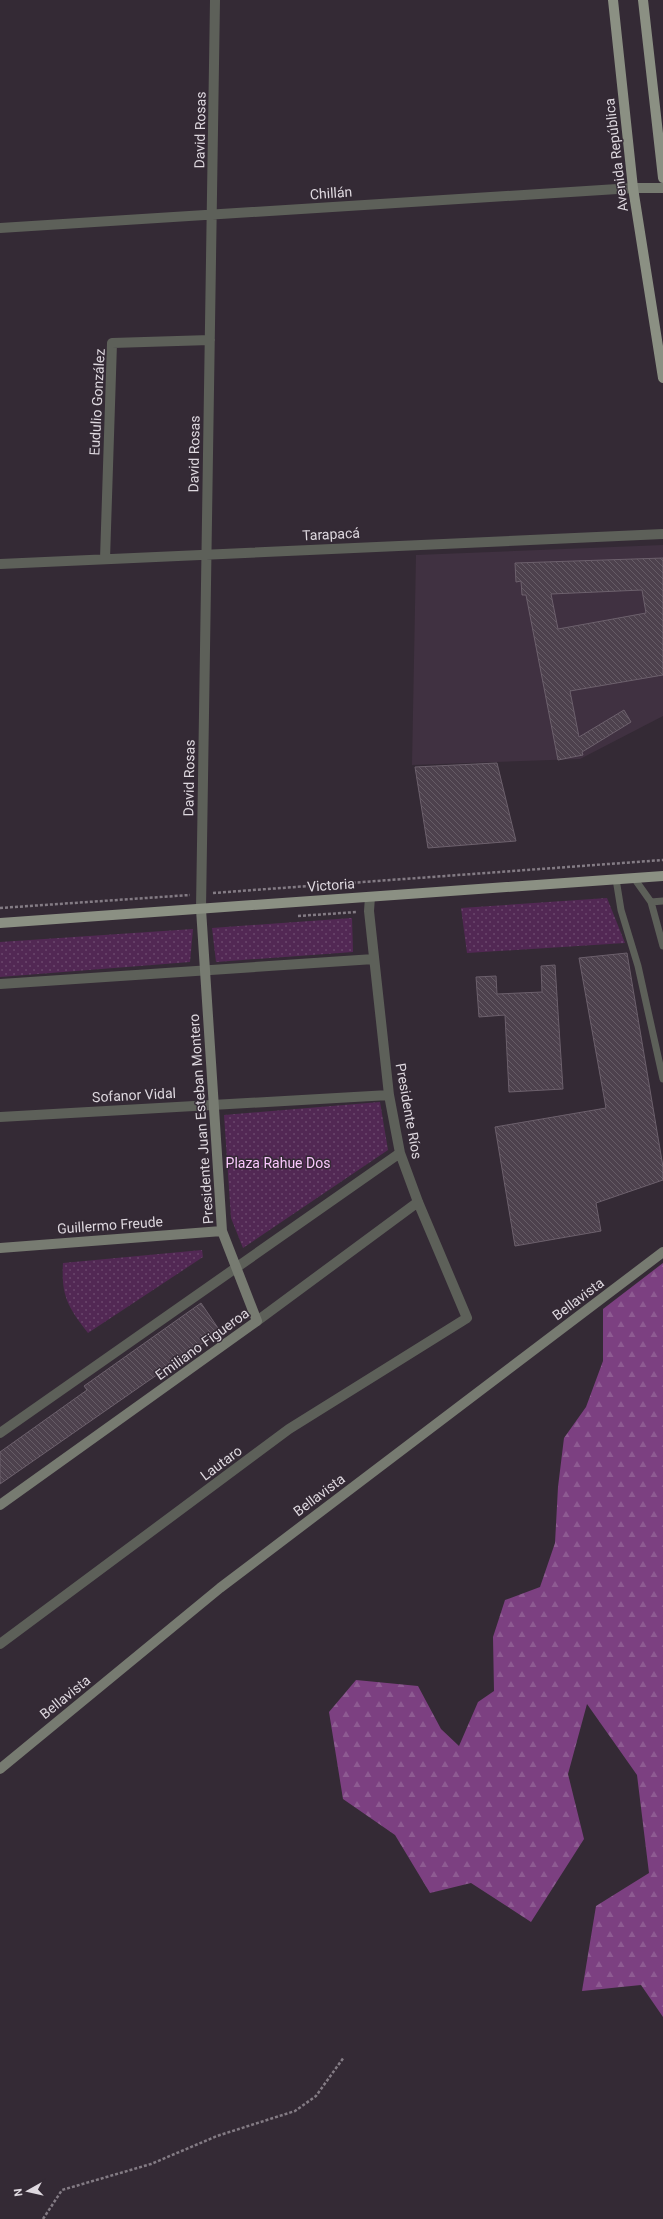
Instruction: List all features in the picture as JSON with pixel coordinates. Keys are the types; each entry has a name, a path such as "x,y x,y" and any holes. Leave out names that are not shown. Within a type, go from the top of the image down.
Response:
{"main road":[{"name":"Avenida República","path":"613,0 633,188 663,378"},
{"path":"643,0 663,178"},
{"name":"Victoria","path":"0,923 663,876"}],"street":[{"name":"David Rosas","path":"201,909 216,0"},
{"name":"Chillán","path":"0,228 633,188 663,188"},
{"name":"Eudulio González","path":"105,559 112,343 210,340"},
{"name":"Tarapacá","path":"0,564 663,534"},
{"name":"Presidente Ríos","path":"370,897 369,911 389,1095 400,1153 418,1202 467,1318"},
{"name":"Presidente Juan Esteban Montero","path":"201,909 222,1231 257,1321"},
{"path":"0,984 374,959"},
{"name":"Sofanor Vidal","path":"0,1117 389,1095"},
{"path":"0,1433 400,1153"},
{"name":"Emiliano Figueroa","path":"0,1506 257,1321 418,1202"},
{"name":"Guillermo Freude","path":"0,1248 222,1231"},
{"name":"Bellavista","path":"0,1769 220,1588 663,1252"},
{"name":"Lautaro","path":"0,1644 290,1429 467,1318"}],"lane":[{"path":"634,878 651,902 663,946"},
{"path":"616,879 621,910 638,966 662,1074"},
{"path":"651,902 663,901"}],"path":[{"path":"0,908 663,860"},
{"path":"43,2219 62,2190 151,2164 216,2136 295,2111 316,2096 344,2057"}],"shaded area":[{"path":"663,545 663,716 580,759 412,765 416,555"}],"green space":[{"path":"607,898 625,943 467,953 461,908"},
{"path":"352,918 353,952 216,962 212,928"},
{"path":"193,929 190,962 0,977 0,942"},
{"name":"Plaza Rahue Dos","path":"380,1102 388,1150 243,1248 231,1218 224,1115"},
{"path":"202,1250 203,1257 88,1333 75,1316 67,1301 63,1284 63,1263"},
{"path":"663,1263 663,2017 641,1985 582,1991 596,1906 649,1873 637,1775 587,1704 568,1774 584,1839 531,1922 471,1883 430,1893 395,1835 343,1799 329,1712 356,1680 418,1686 441,1729 459,1746 478,1702 494,1691 493,1637 505,1600 540,1587 555,1543 558,1487 564,1438 586,1407 603,1361 603,1309"}],"building":[{"path":"663,558 663,675 570,691 579,737 624,710 631,722 582,752 583,755 558,760 526,595 522,595 521,581 516,582 515,563","holes":["642,590 646,613 558,629 551,594"]},
{"path":"497,763 516,841 428,848 415,767"},
{"path":"627,953 663,1167 663,1180 596,1203 601,1231 515,1246 495,1127 606,1108 579,958"},
{"path":"555,965 563,1089 509,1092 505,1015 479,1017 476,977 496,976 497,994 542,992 541,966"},
{"path":"201,1303 220,1331 0,1484 0,1452 87,1390 84,1386"}]}
